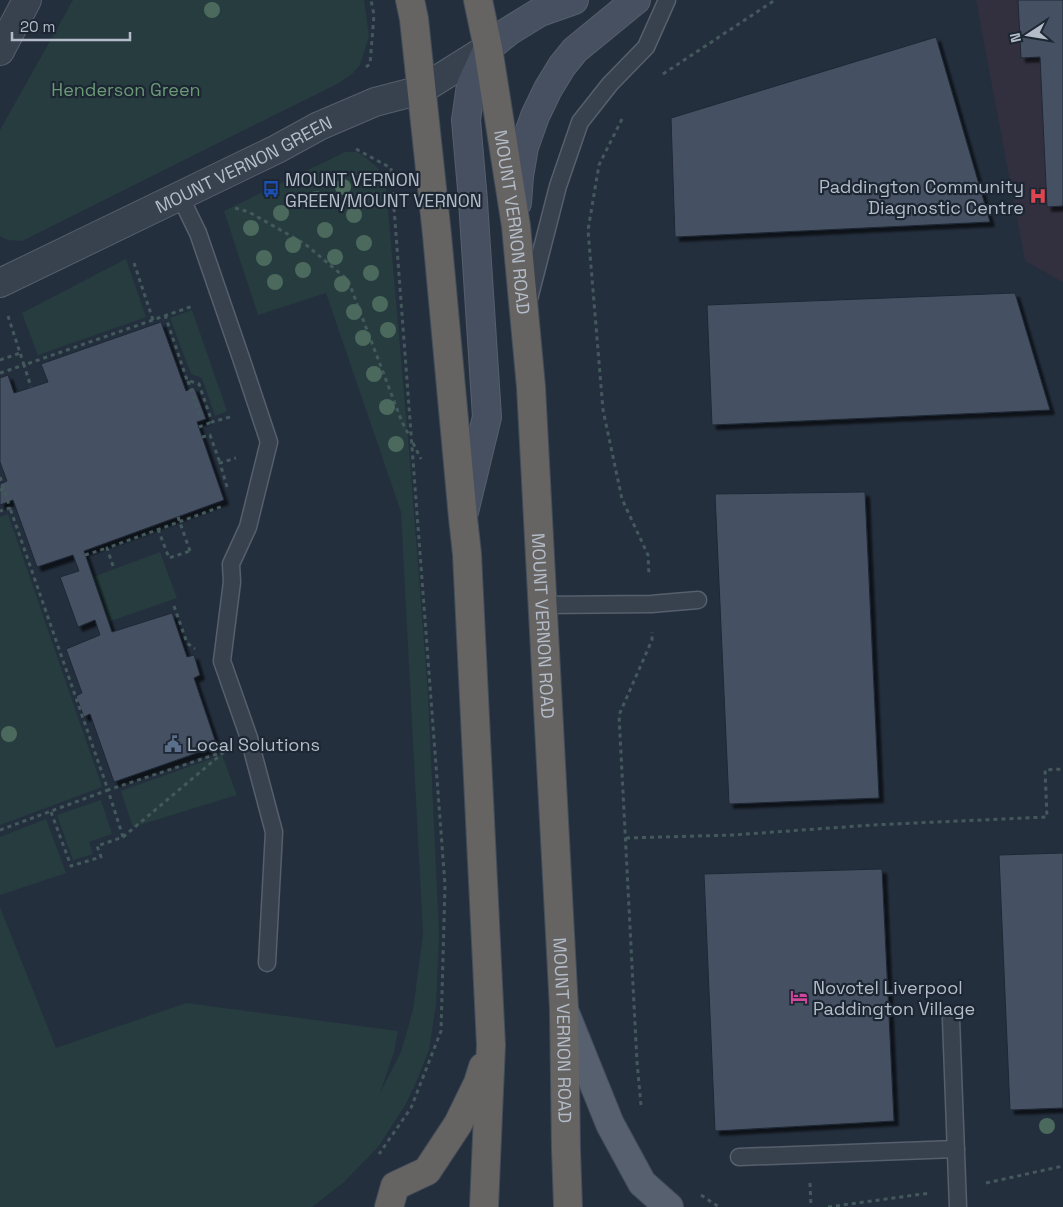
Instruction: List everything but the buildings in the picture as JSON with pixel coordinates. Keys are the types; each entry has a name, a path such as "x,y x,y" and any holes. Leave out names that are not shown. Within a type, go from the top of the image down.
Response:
{"highway":[{"path":"410,0 414,19 438,235 467,554 491,1045 484,1207"},
{"name":"MOUNT VERNON ROAD","path":"478,0 488,48 516,226 530,387 564,1009 568,1207"},
{"path":"389,1207 396,1186 427,1171 458,1124 478,1083 491,1045"}],"main road":[{"path":"463,518 487,417 466,120 471,85 488,48 509,31 540,12 574,0"},
{"path":"516,226 519,176 524,147 535,116 548,89 562,66 576,50 636,0"},
{"path":"564,1009 610,1124 642,1183 668,1207"}],"street":[{"path":"0,51 27,0"},
{"name":"MOUNT VERNON GREEN","path":"3,296 184,194 320,126 375,102 421,90 488,48"}],"lane":[{"path":"524,318 558,186 580,122 610,84 646,47 667,0"},
{"path":"184,194 269,442 248,527 231,564 232,582 222,661 249,738 274,832 267,963"},
{"path":"542,605 651,604 698,600"},
{"path":"951,1019 958,1207"},
{"path":"739,1157 956,1149"}],"path":[{"path":"363,70 370,64 374,16 371,0"},
{"path":"350,145 391,168 445,885 441,1031 411,1108 377,1157"},
{"path":"184,194 248,212 305,244 348,280 402,422 424,466"},
{"path":"134,263 153,320"},
{"path":"3,296 31,387"},
{"path":"0,373 220,297"},
{"path":"165,315 200,416"},
{"path":"0,360 20,354"},
{"path":"188,380 199,384 212,422"},
{"path":"199,427 258,408"},
{"path":"202,438 210,435 230,495"},
{"path":"220,463 240,457"},
{"path":"0,477 123,837"},
{"path":"0,490 9,487"},
{"path":"85,555 223,506"},
{"path":"0,511 10,508"},
{"path":"158,529 169,558 190,551 178,517"},
{"path":"107,548 114,566"},
{"path":"174,606 187,643 199,653"},
{"path":"0,830 108,790 226,750 123,837 97,846 101,857 71,866 51,812"},
{"path":"626,838 733,835 872,825 1047,817 1045,770 1063,768"}],"shaded area":[{"name":"Paddington Community Diagnostic Centre","path":"976,0 1063,0 1063,282 1025,261"}],"green space":[{"name":"Henderson Green","path":"73,0 364,0 369,36 360,65 352,74 337,84 22,241 8,240 0,236 0,130"},
{"path":"345,152 357,152 366,158 378,168 386,186 428,694 439,934 436,1005 429,1050 404,1107 378,1147 344,1182 312,1207 0,1207 0,907 56,1048 186,1003 398,1031 394,1052 380,1093 401,1052 413,1010 423,934 401,512 326,293 258,315 224,211"},
{"path":"126,259 146,317 38,355 22,313"},
{"path":"192,310 227,411 215,416 202,378 191,374 170,318"},
{"path":"8,514 102,787 0,825 0,517"},
{"path":"160,552 177,598 108,622 93,577"},
{"path":"222,755 237,795 133,827 121,791"},
{"path":"101,800 112,834 89,842 93,854 73,860 57,815"},
{"path":"46,819 66,873 0,895 0,837"}],"place":[{"name":"MOUNT VERNON GREEN/MOUNT VERNON","path":"271,189"},
{"name":"Paddington Community Diagnostic Centre","path":"1038,196"},
{"name":"Local Solutions","path":"173,744"},
{"name":"Novotel Liverpool Paddington Village","path":"799,997"}]}
